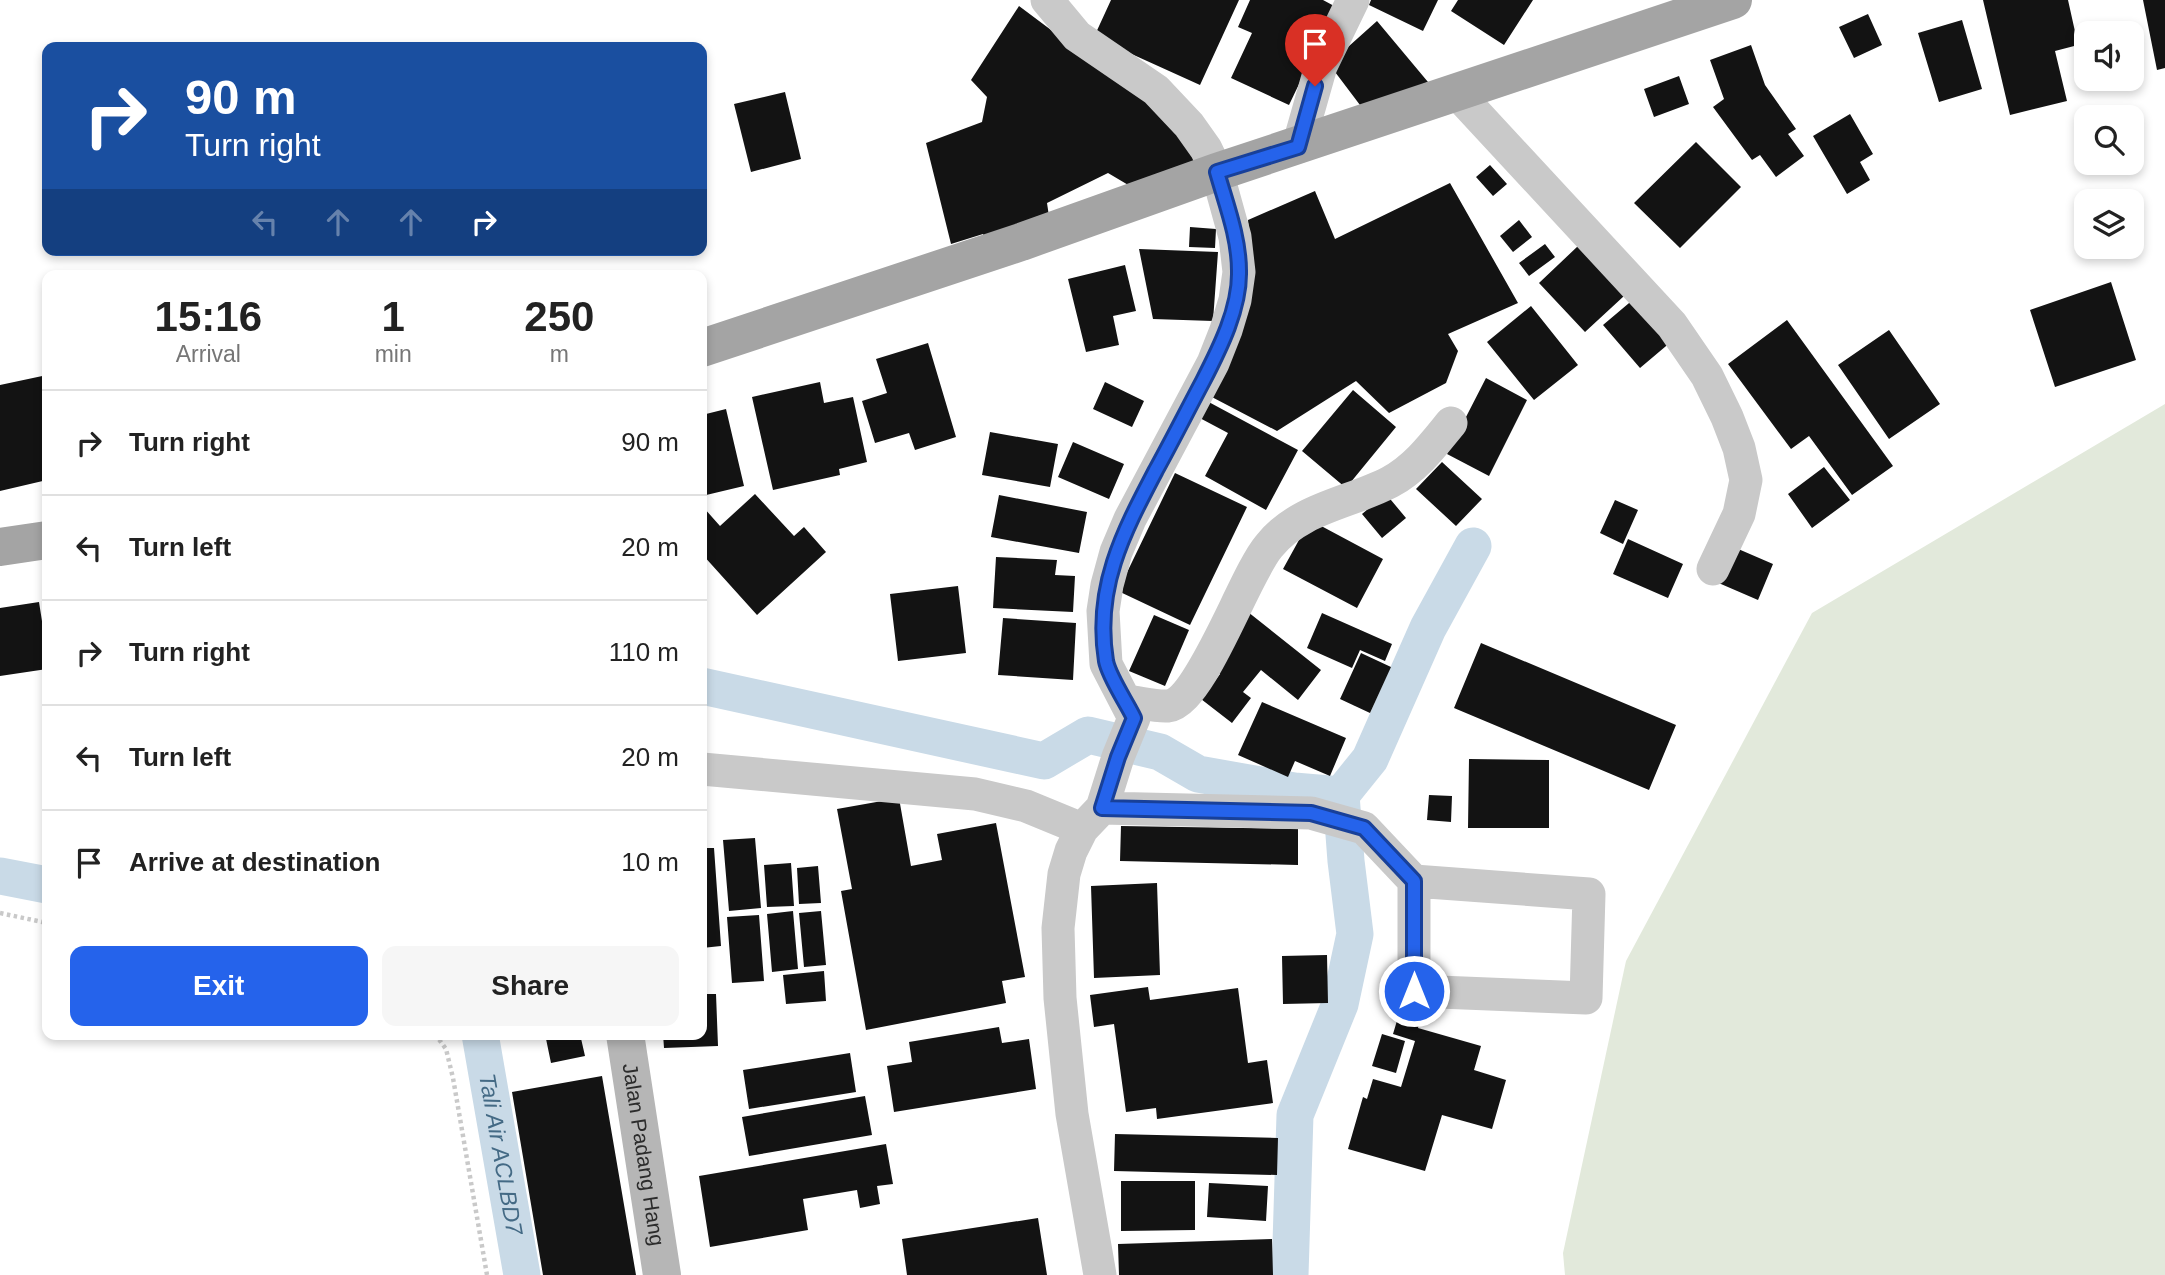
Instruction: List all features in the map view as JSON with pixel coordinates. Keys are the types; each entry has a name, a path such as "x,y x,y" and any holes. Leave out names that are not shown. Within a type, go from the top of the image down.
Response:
{"main road":[{"path":"707,346 1021,243 1217,172 1733,0"},
{"path":"0,547 42,541"},
{"name":"Jalan Padang Hang","path":"626,1040 662,1275"}],"street":[{"path":"1046,0 1077,36 1156,90 1189,125 1206,149 1217,172 1235,237 1239,272 1235,300 1213,363 1130,519 1116,552 1103,611 1106,664 1130,710 1118,757 1092,818 1071,851 1064,874 1058,928 1059,998 1072,1114 1100,1275"},
{"path":"1298,147 1321,66 1353,0"},
{"path":"1457,93 1672,325 1707,376 1739,448 1746,480 1739,514 1713,569"},
{"path":"1130,710 1170,706 1185,696 1210,659 1254,567 1269,544 1285,529 1306,517 1390,482 1412,468 1451,423"},
{"path":"707,769 975,794 1092,818 1311,813 1364,828 1414,881 1589,894 1586,998 1414,991 1414,881"}],"path":[{"path":"0,913 42,922"},
{"path":"439,1040 446,1049 453,1078 487,1275"}],"shaded area":[{"path":"2165,404 2165,1275 1565,1275 1563,1253 1626,961 1812,613"}],"building":[{"path":"1111,0 1239,0 1200,85 1094,37"},
{"path":"1250,0 1323,0 1336,7 1289,105 1231,78 1252,33 1238,27"},
{"path":"1371,0 1438,0 1423,31 1369,5"},
{"path":"1458,0 1533,0 1504,45 1451,11"},
{"path":"1983,0 2068,0 2074,27 2074,46 2055,51 2067,101 2010,115"},
{"path":"2143,0 2165,0 2165,68 2157,70"},
{"path":"1019,6 1178,125 1200,163 1135,189 1108,173 1047,203 1050,223 988,244 983,234 951,244 926,143 982,122 987,97 971,80"},
{"path":"1868,14 1882,45 1854,58 1839,27"},
{"path":"1962,20 1982,89 1939,102 1918,33"},
{"path":"1377,21 1428,82 1363,109 1329,64"},
{"path":"1751,45 1765,85 1796,129 1788,134 1804,156 1776,177 1760,155 1752,160 1713,107 1724,99 1710,60"},
{"path":"1679,76 1689,104 1654,117 1644,89"},
{"path":"785,92 801,159 751,172 734,104"},
{"path":"1850,114 1873,154 1860,162 1870,180 1847,194 1813,136"},
{"path":"1696,142 1741,187 1680,248 1634,203"},
{"path":"1490,165 1507,184 1493,196 1476,177"},
{"path":"1450,183 1518,303 1448,334 1458,351 1446,383 1389,413 1356,381 1277,431 1208,395 1252,260 1248,220 1315,191 1335,239"},
{"path":"1519,220 1532,237 1513,252 1500,236"},
{"path":"1190,227 1216,229 1215,248 1189,247"},
{"path":"1545,244 1555,257 1529,276 1519,263"},
{"path":"1578,246 1624,296 1585,332 1539,283"},
{"path":"1139,249 1218,252 1213,321 1153,319"},
{"path":"1125,265 1136,311 1113,316 1119,345 1086,352 1068,279"},
{"path":"2111,282 2136,360 2055,387 2030,310"},
{"path":"1635,298 1672,341 1640,368 1603,325"},
{"path":"1531,306 1578,365 1534,400 1487,342"},
{"path":"1787,320 1893,466 1852,495 1809,436 1791,449 1728,364"},
{"path":"1889,330 1940,404 1889,439 1838,365"},
{"path":"928,343 956,437 915,450 909,433 875,443 862,401 887,393 876,359"},
{"path":"42,376 42,481 0,491 0,385"},
{"path":"1486,378 1527,400 1489,476 1447,454"},
{"path":"820,382 824,403 853,397 867,462 839,469 840,475 773,490 752,397"},
{"path":"1105,382 1144,401 1132,427 1093,409"},
{"path":"1353,390 1396,427 1346,488 1302,451"},
{"path":"1205,400 1298,450 1266,510 1205,476 1228,433 1196,416"},
{"path":"726,409 744,486 707,495 707,414"},
{"path":"990,432 1058,444 1050,487 982,475"},
{"path":"1073,442 1124,464 1109,499 1058,477"},
{"path":"1442,462 1482,499 1456,526 1416,489"},
{"path":"1824,467 1850,500 1812,528 1788,494"},
{"path":"1175,473 1247,507 1190,625 1118,591"},
{"path":"755,494 794,536 804,527 826,552 757,615 707,560 707,511 720,526"},
{"path":"1386,494 1406,518 1382,538 1362,514"},
{"path":"999,495 1087,512 1079,553 991,537"},
{"path":"1615,500 1638,510 1623,544 1600,533"},
{"path":"1310,520 1383,559 1357,608 1283,569"},
{"path":"1628,539 1683,564 1668,598 1613,574"},
{"path":"1729,545 1773,564 1758,600 1714,581"},
{"path":"996,557 1057,560 1055,575 1075,576 1073,612 993,608"},
{"path":"958,586 966,653 898,661 890,594"},
{"path":"39,602 42,621 42,670 0,676 0,608"},
{"path":"1248,612 1321,670 1298,700 1261,670 1243,692 1251,698 1232,723 1201,699 1220,674 1214,669"},
{"path":"1322,613 1392,644 1385,661 1360,650 1352,668 1307,648"},
{"path":"1154,615 1189,630 1165,686 1129,671"},
{"path":"1003,618 1076,623 1073,680 998,675"},
{"path":"1481,643 1676,725 1649,790 1454,708"},
{"path":"1361,653 1391,667 1370,713 1340,699"},
{"path":"1262,702 1346,738 1330,776 1295,761 1288,777 1238,755"},
{"path":"1469,759 1549,760 1549,828 1468,828"},
{"path":"1429,795 1452,796 1451,822 1427,820"},
{"path":"899,798 911,866 942,860 937,834 996,823 1025,977 1002,981 1006,1003 866,1030 841,891 852,889 837,809"},
{"path":"1121,826 1298,829 1298,865 1120,861"},
{"path":"755,838 761,908 729,911 723,840"},
{"path":"707,848 714,848 721,946 707,947"},
{"path":"791,863 794,906 767,907 764,865"},
{"path":"818,866 821,903 799,904 797,868"},
{"path":"1157,883 1160,975 1094,978 1091,886"},
{"path":"793,911 798,969 772,972 767,914"},
{"path":"821,911 826,965 804,967 799,913"},
{"path":"759,915 764,981 732,983 727,917"},
{"path":"1327,955 1328,1003 1283,1004 1282,956"},
{"path":"824,971 826,1001 786,1004 783,975"},
{"path":"1148,987 1150,1000 1238,988 1248,1063 1267,1060 1273,1103 1157,1119 1156,1108 1126,1112 1114,1024 1094,1027 1090,995"},
{"path":"707,994 716,994 718,1046 664,1048 663,1040 707,1040"},
{"path":"1399,1014 1420,1020 1418,1028 1481,1046 1474,1070 1506,1080 1492,1129 1442,1115 1425,1171 1348,1149 1363,1097 1367,1099 1373,1079 1401,1087 1415,1041 1393,1034"},
{"path":"999,1027 1002,1043 1029,1039 1036,1089 894,1112 887,1066 912,1062 909,1042"},
{"path":"1382,1034 1405,1041 1396,1073 1372,1066"},
{"path":"546,1040 581,1040 585,1056 551,1063"},
{"path":"850,1053 856,1092 749,1109 743,1070"},
{"path":"602,1076 636,1275 543,1275 512,1092"},
{"path":"865,1096 872,1135 749,1156 742,1117"},
{"path":"1115,1134 1278,1138 1277,1175 1114,1171"},
{"path":"886,1144 893,1184 877,1186 880,1204 860,1208 857,1190 803,1199 808,1230 710,1247 699,1176"},
{"path":"1121,1181 1195,1181 1195,1230 1121,1231"},
{"path":"1209,1183 1268,1186 1266,1221 1207,1217"},
{"path":"1038,1218 1047,1275 907,1275 902,1239"},
{"path":"1272,1239 1273,1275 1119,1275 1118,1244"}],"waterway":[{"path":"1290,1275 1295,1115 1340,1004 1355,934 1341,795 1370,759 1428,628 1473,546"},
{"path":"707,687 1044,761 1088,735 1160,752 1198,774 1294,791 1341,795"},
{"name":"Tali Air ACLBD7","path":"0,876 42,884"},
{"name":"Tali Air ACLBD7","path":"481,1040 522,1275"}],"route":[{"path":"1315,86 1298,147 1217,172 1235,237 1239,272 1235,300 1213,363 1130,519 1116,552 1107,585 1103,611 1106,664 1134,718 1102,808 1311,813 1364,828 1414,881 1414,991"}]}
